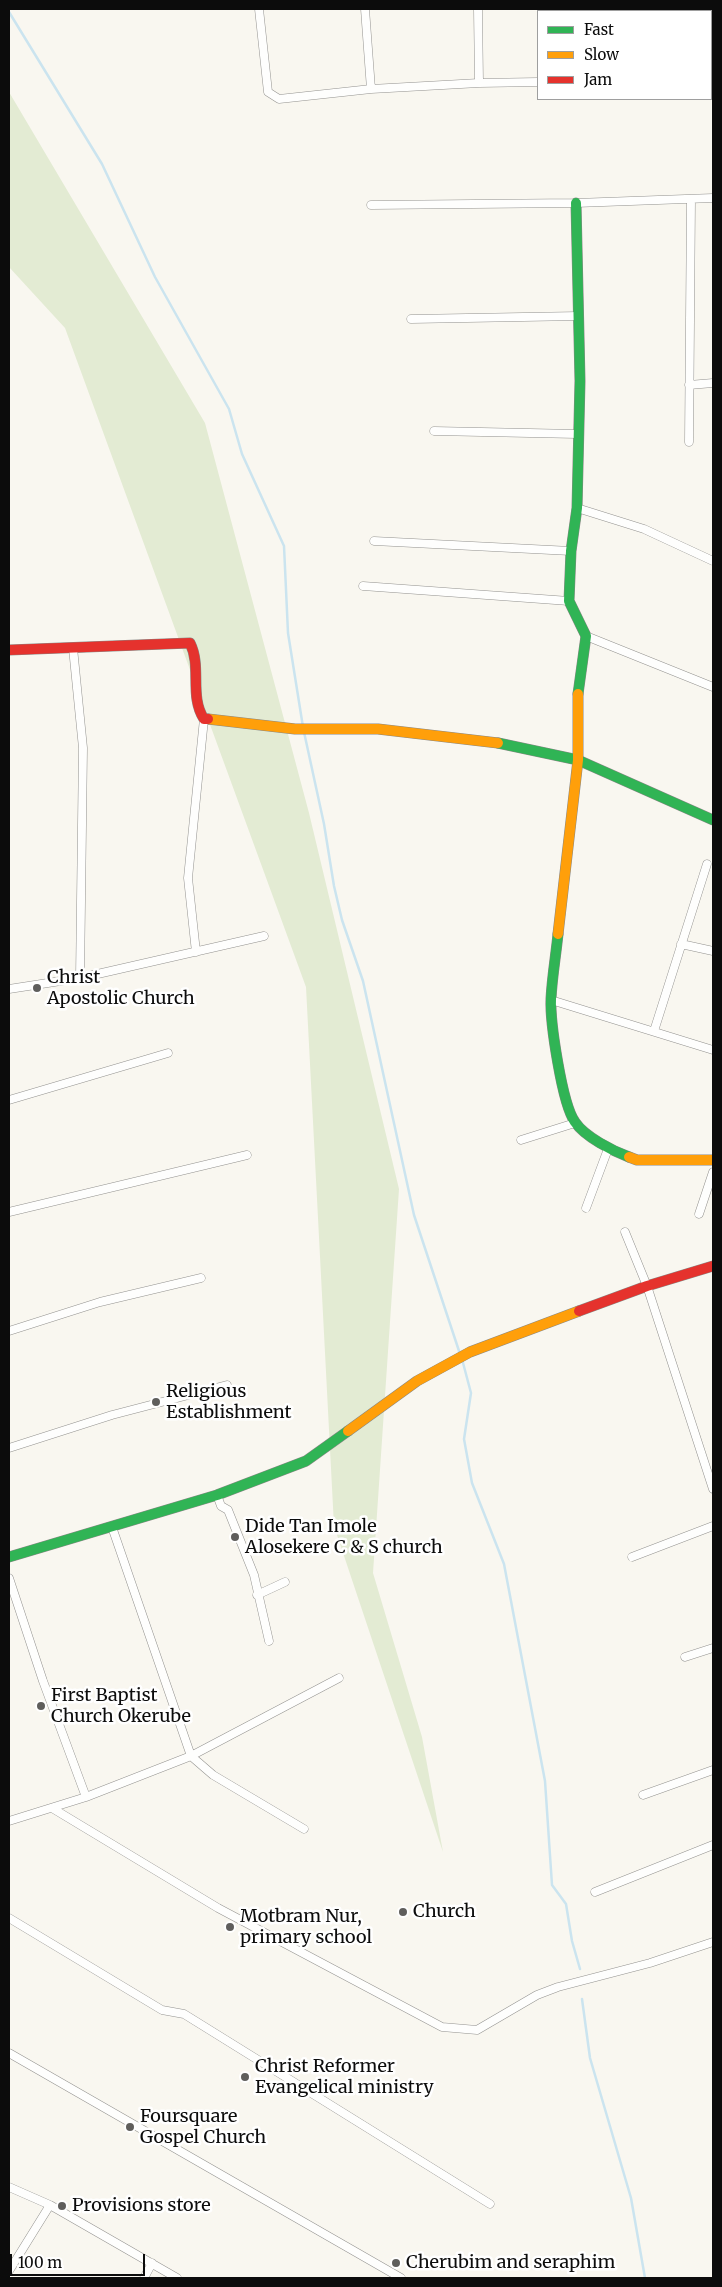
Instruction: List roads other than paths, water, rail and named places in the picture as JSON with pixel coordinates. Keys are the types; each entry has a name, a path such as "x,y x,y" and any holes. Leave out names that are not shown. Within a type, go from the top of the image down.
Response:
{"street":[{"path":"259,9 268,92 273,98 286,99 372,90 479,83 537,82"},
{"path":"365,9 372,90"},
{"path":"478,9 479,83"},
{"path":"371,204 576,203 713,198"},
{"path":"689,442 690,199"},
{"path":"576,203 579,316 577,508 571,551 569,600 586,636 577,699 578,760 551,1000 560,1075 566,1101 575,1124 608,1149 637,1160 713,1160"},
{"path":"411,319 579,316"},
{"path":"689,384 713,383"},
{"path":"434,430 577,434"},
{"path":"577,508 644,529 713,561"},
{"path":"374,541 571,551"},
{"path":"363,586 569,600"},
{"path":"586,636 713,687"},
{"path":"9,650 190,642 196,656 199,708 204,719 188,878 196,952"},
{"path":"73,648 82,748 80,978"},
{"path":"204,719 295,729 378,729 485,740 578,760 713,820"},
{"path":"654,1031 707,864"},
{"path":"9,989 80,978 264,936"},
{"path":"682,944 713,951"},
{"path":"551,1000 713,1050"},
{"path":"9,1100 168,1053"},
{"path":"521,1140 575,1124"},
{"path":"586,1208 608,1149"},
{"path":"9,1212 246,1155"},
{"path":"699,1214 713,1172"},
{"path":"625,1232 647,1286 713,1489"},
{"path":"9,1557 217,1495 306,1461 417,1381 470,1352 647,1286 713,1266"},
{"path":"9,1332 100,1302 201,1278"},
{"path":"9,1448 112,1415 227,1385"},
{"path":"217,1495 221,1506 228,1510 254,1576 269,1641"},
{"path":"632,1557 713,1526"},
{"path":"112,1527 191,1756 213,1775 304,1829"},
{"path":"9,1578 43,1682 86,1798"},
{"path":"257,1594 285,1582"},
{"path":"685,1657 713,1648"},
{"path":"9,1821 86,1798 191,1756 339,1678"},
{"path":"642,1794 713,1770"},
{"path":"52,1808 218,1908 442,2027 477,2030 537,1995 558,1987 650,1964 713,1942"},
{"path":"595,1892 713,1845"},
{"path":"9,1918 162,2010 184,2014 490,2204"},
{"path":"9,2053 401,2278"},
{"path":"9,2187 50,2205 177,2278"},
{"path":"9,2271 50,2205"},
{"path":"144,2278 152,2264"}],"waterway":[{"path":"9,12 102,164 155,277 229,409 242,454 284,546 288,633 303,727"},
{"path":"304,732 324,824 334,886 342,920 363,981 414,1215 460,1354"},
{"path":"462,1359 471,1393 464,1439 472,1483 504,1564 545,1781 552,1885 566,1904 572,1941 580,1969"},
{"path":"582,1999 590,2058 631,2198 645,2278"}],"place":[{"name":"Christ Apostolic Church","path":"37,988"},
{"name":"Religious Establishment","path":"156,1402"},
{"name":"Dide Tan Imole Alosekere C & S church","path":"235,1537"},
{"name":"First Baptist Church Okerube","path":"41,1706"},
{"name":"Church","path":"403,1912"},
{"name":"Motbram Nur, primary school","path":"230,1927"},
{"name":"Christ Reformer Evangelical ministry","path":"245,2077"},
{"name":"Foursquare Gospel Church","path":"130,2127"},
{"name":"Provisions store","path":"62,2206"},
{"name":"Cherubim and seraphim","path":"396,2263"}]}
